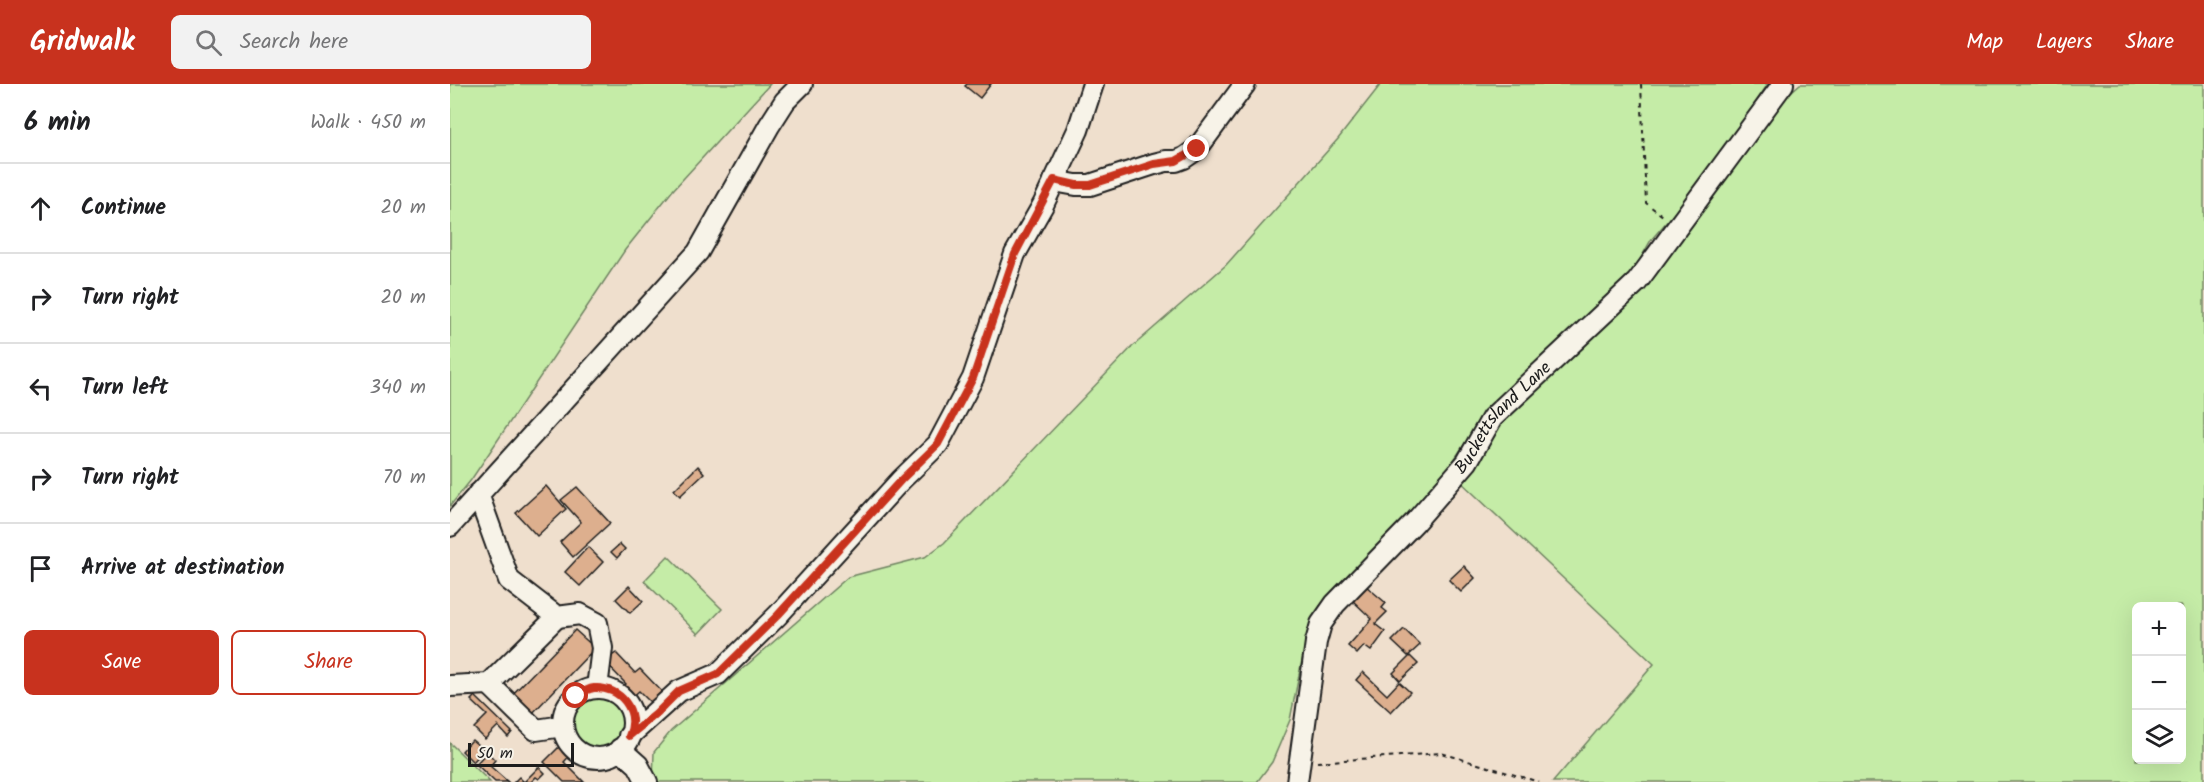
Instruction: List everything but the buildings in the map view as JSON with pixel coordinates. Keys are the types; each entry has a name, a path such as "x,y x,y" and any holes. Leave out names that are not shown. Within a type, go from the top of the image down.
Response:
{"street":[{"path":"450,526 698,252 769,126 785,101 802,84"},
{"path":"625,742 633,728 632,711 622,697 608,689 591,688 576,696 566,709 563,726 568,742 581,753 597,758 614,754 679,691 718,674 778,615 901,480 938,444 973,378 1015,254 1078,130 1093,84"},
{"path":"1054,180 1076,185 1090,185 1154,164 1184,158 1197,149 1245,84"},
{"name":"Buckettsland Lane","path":"1298,772 1316,642 1322,624 1335,604 1415,522 1467,462 1492,418 1637,282 1783,84"},
{"path":"478,494 509,580 557,617"},
{"path":"450,686 489,684 557,617 580,614 597,622 602,648 597,688"},
{"path":"489,684 536,730 563,726"},
{"path":"625,742 647,782"},
{"path":"1281,782 1298,772"}],"path":[{"path":"1641,84 1646,203 1677,227"},
{"path":"1298,772 1441,753 1539,782"}],"green space":[{"path":"450,84 770,84 673,190 625,250 471,480 450,506"},
{"path":"1381,84 1768,84 1703,180 1651,240 1627,283 1489,407 1440,481 1320,606 1304,650 1290,720 1272,762 1257,782 653,782 654,752 671,731 848,577 925,557 944,543 1132,347 1226,265 1338,139"},
{"path":"1800,84 2204,84 2204,782 1553,782 1654,664 1459,480 1504,418 1655,276 1783,99"},
{"path":"668,556 722,609 698,634 644,581"},
{"path":"596,691 605,692 620,699 631,718 630,726 617,745 602,753 590,751 581,744 575,734 573,722 575,710 582,699"},
{"path":"450,743 490,782 450,782"}],"route":[{"path":"576,696 591,688 597,688 608,689 622,697 632,711 633,728 629,736 679,691 718,674 778,615 901,480 938,444 973,378 1015,254 1054,180 1076,185 1090,185 1154,164 1176,161 1197,149"}]}
